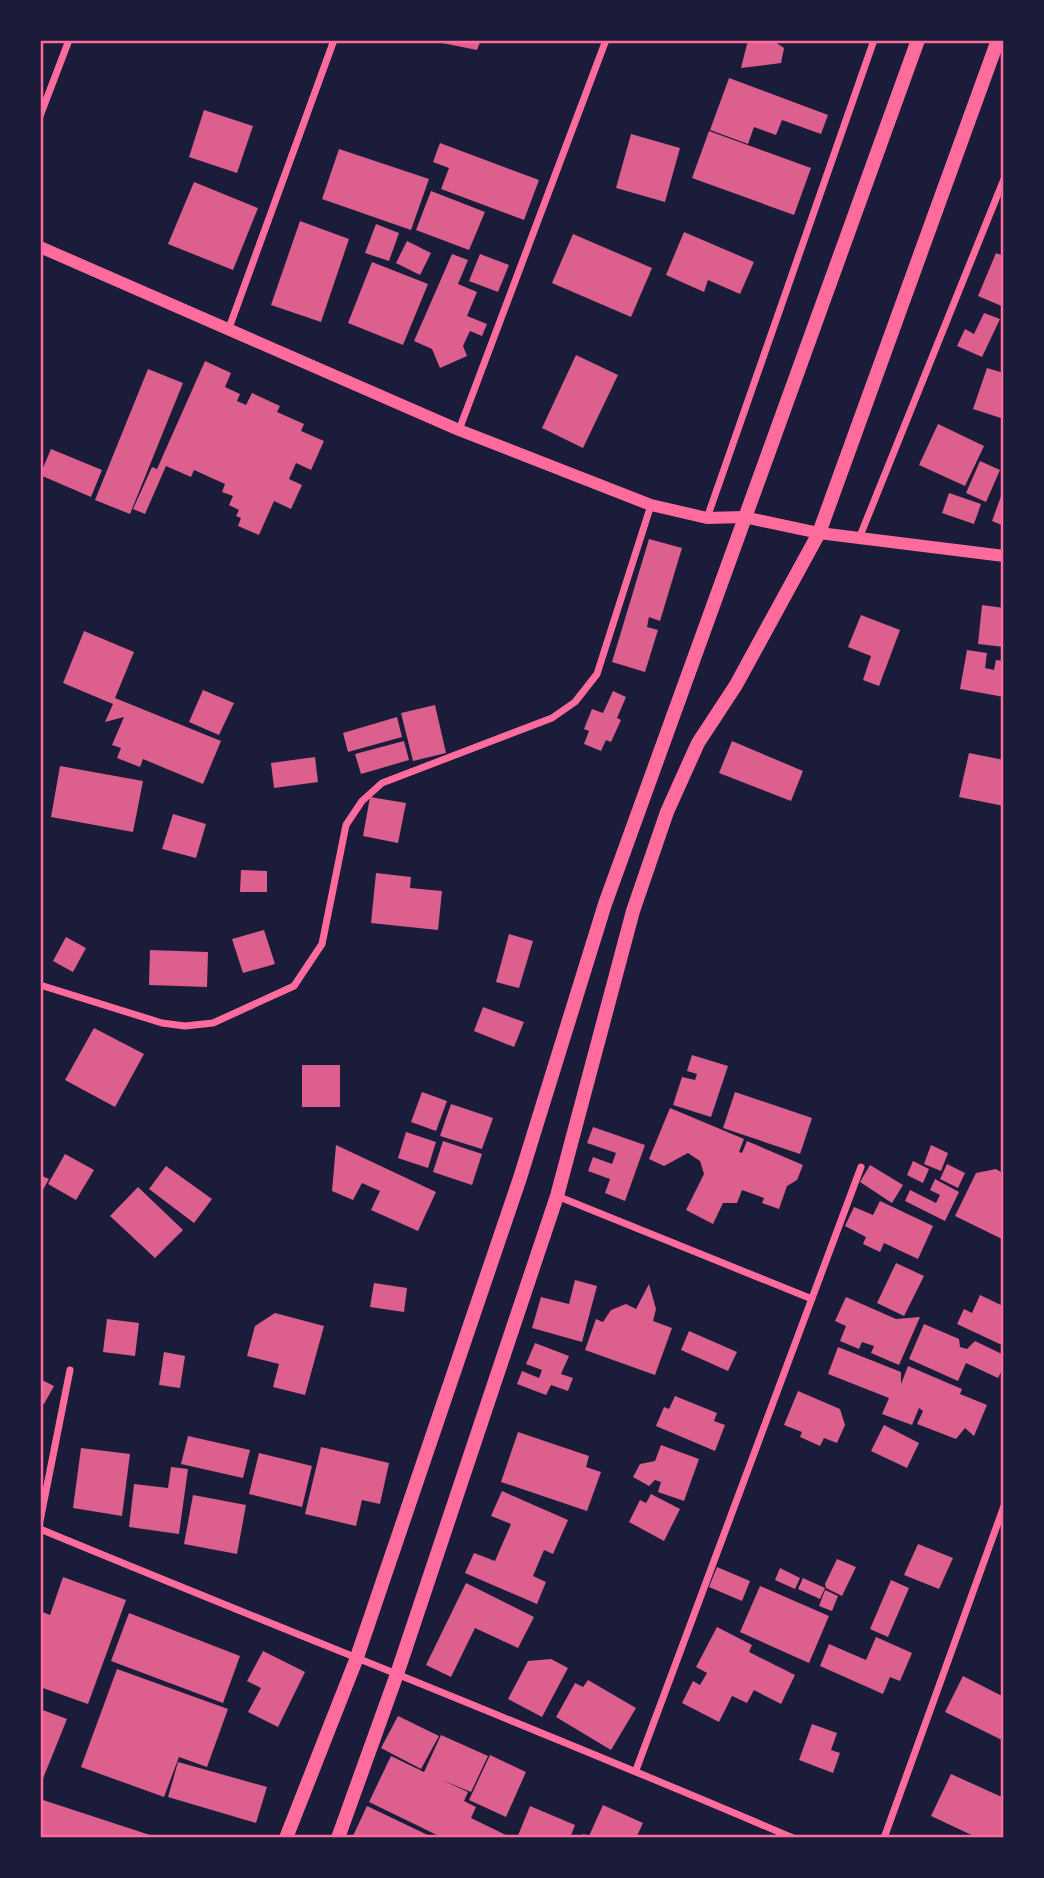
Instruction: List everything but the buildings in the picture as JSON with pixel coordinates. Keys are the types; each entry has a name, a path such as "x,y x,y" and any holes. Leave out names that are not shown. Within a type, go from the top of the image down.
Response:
{"main road":[{"path":"286,1838 356,1660 520,1178 605,904 918,40"},
{"path":"338,1838 397,1674 557,1196 633,911 667,812 698,743 736,685 819,533 998,40"}],"street":[{"path":"40,116 69,40"},
{"path":"229,328 334,40"},
{"path":"459,430 606,40"},
{"path":"707,518 874,40"},
{"path":"860,536 1004,180"},
{"path":"40,247 459,430 651,505 707,518 744,517 819,533 1004,556"},
{"path":"40,985 163,1023 185,1026 213,1023 294,986 322,944 346,825 362,801 382,783 552,718 575,702 597,674 651,505"},
{"path":"636,1770 861,1167"},
{"path":"557,1196 812,1299"},
{"path":"40,1521 70,1370"},
{"path":"884,1838 1004,1506"},
{"path":"40,1529 356,1660 636,1770 793,1838"}]}
